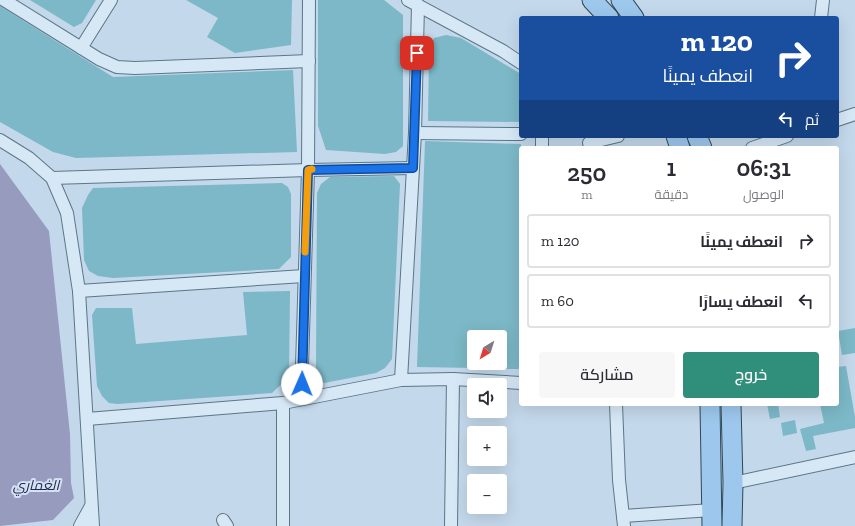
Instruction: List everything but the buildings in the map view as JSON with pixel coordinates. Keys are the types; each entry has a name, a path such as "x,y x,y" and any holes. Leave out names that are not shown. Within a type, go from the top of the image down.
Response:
{"main road":[{"path":"592,0 607,16"},
{"path":"621,0 633,16"},
{"path":"710,406 712,518"},
{"path":"731,406 733,483 732,526"}],"street":[{"path":"4,0 81,48 117,67 135,68 309,61"},
{"path":"81,48 111,0"},
{"path":"301,399 308,170 309,0"},
{"path":"820,16 823,0"},
{"path":"401,380 415,133 413,3 503,51 519,62"},
{"path":"839,119 855,114"},
{"path":"415,133 519,134"},
{"path":"588,142 608,138"},
{"path":"758,146 781,138"},
{"path":"0,140 29,158 52,178 67,213 79,291 93,526"},
{"path":"52,178 413,168"},
{"path":"79,291 304,276"},
{"path":"451,526 453,379"},
{"path":"87,419 283,402 401,380 453,379 519,382"},
{"path":"282,526 283,402"},
{"path":"616,406 619,480 623,521 712,518"},
{"path":"733,483 855,457"},
{"path":"80,526 92,505"}],"green space":[{"name":"الغماري","path":"0,164 49,231 70,434 71,483 74,498 53,520 0,526"}],"slow traffic":[{"path":"305,252 308,170 312,169"}],"route":[{"path":"302,384 308,170 413,168 417,53"}]}
